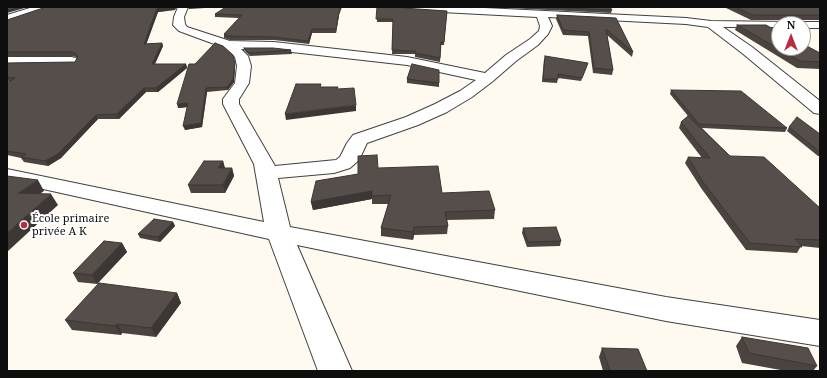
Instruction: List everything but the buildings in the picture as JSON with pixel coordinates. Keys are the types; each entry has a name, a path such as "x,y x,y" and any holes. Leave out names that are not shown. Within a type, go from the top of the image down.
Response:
{"street":[{"path":"7,19 42,7"},
{"path":"183,7 178,25 183,29 229,45 274,46 406,61 488,78"},
{"path":"404,7 711,24 771,24"},
{"path":"658,7 675,21"},
{"path":"669,9 727,24"},
{"path":"267,173 334,167 343,164 349,160 356,143 360,139 412,121 441,108 466,94 488,78 511,58 534,42 544,32 546,26 541,14"},
{"path":"711,24 747,50 820,109"},
{"path":"229,45 241,56 244,66 242,82 231,99 231,104 264,164 279,233 335,371"},
{"path":"7,61 71,61"},
{"path":"7,175 279,233 666,308 820,333"}],"place":[{"name":"École primaire privée A K","path":"24,225"}]}
